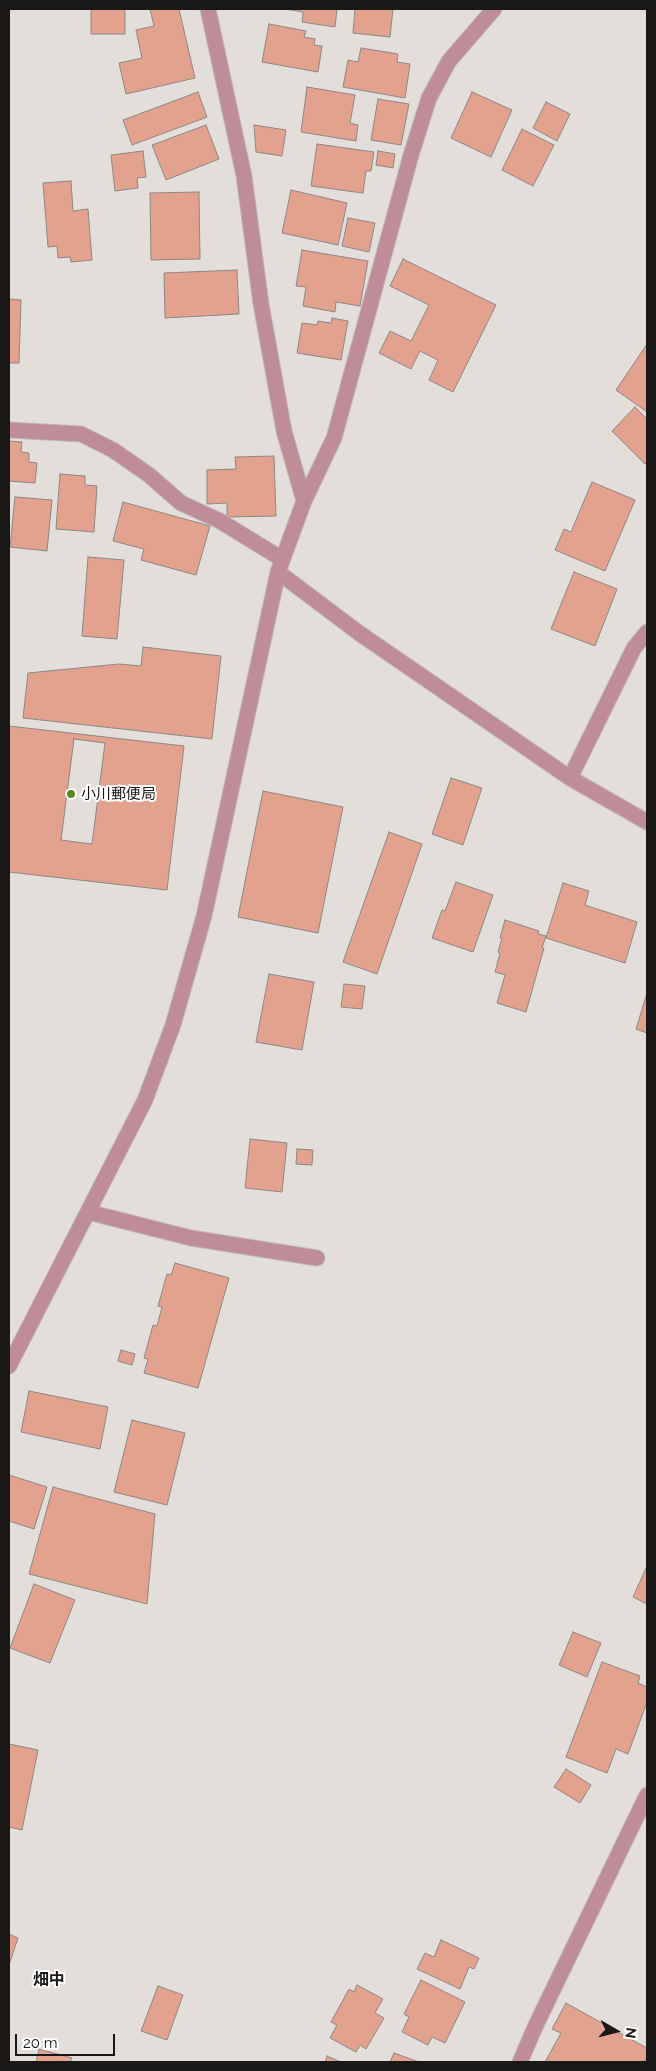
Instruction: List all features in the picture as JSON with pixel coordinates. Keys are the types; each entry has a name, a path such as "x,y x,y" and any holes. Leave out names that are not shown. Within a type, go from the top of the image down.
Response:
{"street":[{"path":"208,9 244,176 261,304 284,431 304,502"},
{"path":"9,1366 145,1100 173,1025 206,907 280,566 304,502 334,438 411,154 429,98 449,61 494,9"},
{"path":"9,430 81,434 113,450 149,475 181,503 220,521 280,566 360,633 570,778 647,822"},
{"path":"570,778 634,648 647,632"},
{"path":"88,1212 191,1238 317,1258"},
{"path":"520,2062 647,1795"}],"building":[{"path":"91,9 125,9 125,34 91,34"},
{"path":"150,9 179,9 195,78 126,94 119,63 142,58 136,30 154,26"},
{"path":"285,9 337,9 335,27 302,22 303,12"},
{"path":"355,9 393,9 390,37 353,33"},
{"path":"269,24 306,31 304,37 315,39 314,45 322,46 318,72 262,62"},
{"path":"361,48 398,54 397,62 410,64 405,98 343,87 348,60 358,62"},
{"path":"307,87 355,95 350,123 358,125 356,141 301,132"},
{"path":"198,92 207,117 132,145 123,120"},
{"path":"472,92 512,110 491,157 451,138"},
{"path":"378,99 409,104 401,145 371,140"},
{"path":"546,102 570,114 557,141 533,128"},
{"path":"206,125 219,159 166,180 152,145"},
{"path":"254,125 286,130 282,156 256,152"},
{"path":"522,129 554,145 533,186 502,170"},
{"path":"317,144 374,152 371,171 366,171 363,193 311,186"},
{"path":"143,151 146,177 137,178 138,188 115,191 111,155"},
{"path":"378,151 395,154 393,168 376,165"},
{"path":"71,181 73,211 88,209 92,260 71,262 70,257 58,258 57,246 48,247 43,183"},
{"path":"291,190 347,203 338,245 282,233"},
{"path":"199,192 200,259 151,260 150,193"},
{"path":"348,218 375,223 369,252 342,246"},
{"path":"302,250 368,261 360,306 336,302 335,312 303,306 306,287 296,286"},
{"path":"403,259 496,305 453,392 429,380 438,360 420,351 411,369 379,353 390,331 411,341 429,305 390,286"},
{"path":"237,270 239,314 165,318 164,273"},
{"path":"9,299 21,300 19,363 9,363"},
{"path":"332,318 348,321 341,360 297,353 302,323 317,325 318,321 331,323"},
{"path":"647,344 647,412 616,390"},
{"path":"635,407 647,419 647,462 645,464 612,431"},
{"path":"9,441 22,442 21,452 29,453 29,462 37,463 35,483 9,481"},
{"path":"274,456 276,516 227,517 227,503 207,504 207,470 236,469 235,457"},
{"path":"60,474 85,476 85,485 97,486 94,532 56,529"},
{"path":"592,482 635,500 605,571 555,550 564,529 571,532"},
{"path":"15,497 52,500 47,551 10,547"},
{"path":"123,502 210,526 196,575 141,560 144,549 113,541"},
{"path":"88,557 124,560 117,639 82,636"},
{"path":"574,572 617,589 595,646 551,629"},
{"path":"143,647 221,656 212,739 23,718 28,673 119,664 141,666"},
{"path":"9,726 184,746 167,890 9,872","holes":["74,739 105,743 92,844 61,840"]},
{"path":"451,778 482,788 463,845 432,834"},
{"path":"263,791 343,807 318,933 238,917"},
{"path":"389,832 422,844 377,974 343,962"},
{"path":"456,882 493,895 473,952 432,938 442,910 445,911"},
{"path":"563,883 589,891 585,905 637,922 625,963 546,938"},
{"path":"505,920 539,931 538,934 546,936 526,1012 497,1003 505,975 495,972 500,953 498,952 502,938 500,938"},
{"path":"269,974 314,982 302,1050 256,1042"},
{"path":"344,984 365,986 362,1009 341,1007"},
{"path":"647,993 647,1033 636,1029"},
{"path":"250,1139 287,1143 282,1192 245,1188"},
{"path":"297,1149 313,1150 312,1165 296,1164"},
{"path":"175,1263 229,1278 198,1388 144,1373 148,1359 144,1358 153,1325 157,1326 162,1307 158,1306 167,1274 171,1275"},
{"path":"121,1350 135,1354 132,1365 118,1361"},
{"path":"29,1391 108,1407 100,1449 21,1432"},
{"path":"132,1420 185,1433 167,1505 114,1492"},
{"path":"9,1475 47,1487 34,1529 9,1521"},
{"path":"53,1487 155,1514 147,1604 29,1574"},
{"path":"647,1566 647,1604 633,1597"},
{"path":"34,1584 75,1600 50,1663 10,1648"},
{"path":"573,1632 601,1643 587,1677 559,1665"},
{"path":"602,1662 640,1676 638,1683 647,1687 647,1702 628,1754 616,1749 607,1773 566,1757"},
{"path":"9,1744 38,1750 22,1830 9,1827"},
{"path":"566,1769 591,1785 580,1803 554,1787"},
{"path":"9,1934 18,1938 9,1965"},
{"path":"441,1940 479,1958 474,1969 469,1967 460,1989 417,1969 425,1953 434,1957"},
{"path":"421,1980 465,2002 445,2043 432,2037 428,2045 402,2032 409,2017 404,2014"},
{"path":"357,1985 383,1999 375,2013 384,2018 366,2049 360,2045 356,2052 330,2038 337,2025 331,2022 349,1989 354,1992"},
{"path":"158,1986 183,1995 167,2040 141,2031"},
{"path":"566,2003 647,2048 647,2056 644,2062 545,2062 561,2033 552,2029"},
{"path":"39,2049 72,2058 70,2062 36,2062"},
{"path":"394,2053 419,2062 390,2062"},
{"path":"327,2056 341,2062 325,2062"}],"place":[{"name":"小川郵便局","path":"71,794"}],"district":[{"name":"畑中","path":"49,1980"}]}
